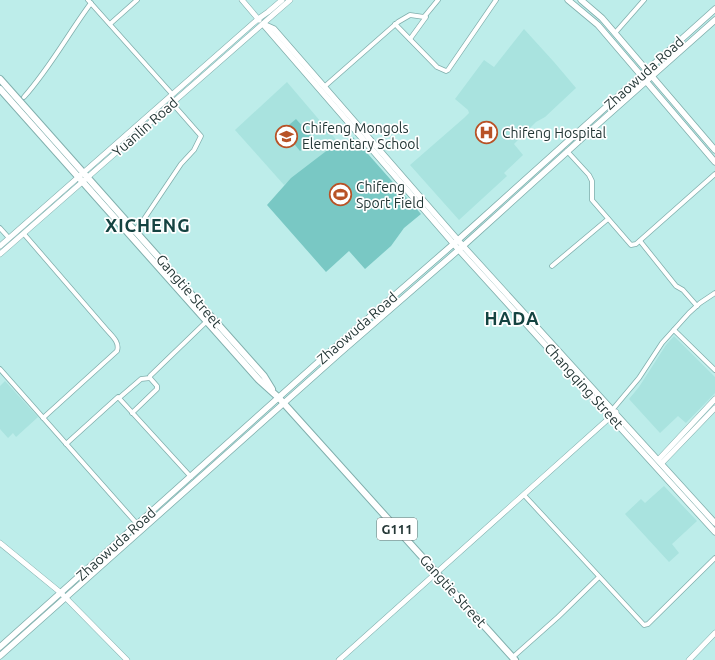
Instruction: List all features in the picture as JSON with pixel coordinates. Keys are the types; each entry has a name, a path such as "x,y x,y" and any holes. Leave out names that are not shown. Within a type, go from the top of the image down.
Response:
{"highway":[{"name":"Gangtie Street","path":"0,79 264,376 283,404 514,659"},
{"name":"Gangtie Street","path":"0,89 259,380 279,398"}],"main road":[{"path":"568,0 598,25 645,82 715,162"},
{"path":"586,1 715,150"},
{"name":"Zhaowuda Road","path":"0,647 456,242 715,9"},
{"name":"Zhaowuda Road","path":"0,656 340,353 461,248 567,151 715,20"},
{"name":"Changqing Street","path":"263,24 274,29 461,248 613,413 660,461 715,523"},
{"name":"Changqing Street","path":"263,24 456,242"},
{"name":"Changqing Street","path":"613,413 715,532"}],"street":[{"path":"110,24 137,0"},
{"name":"Changqing Street","path":"242,0 263,24"},
{"name":"Yuanlin Road","path":"0,254 24,234 81,179 84,172 258,19 282,0"},
{"name":"Yuanlin Road","path":"0,246 81,179 88,177 290,0"},
{"path":"410,39 438,0"},
{"path":"395,24 437,68 446,71 496,0"},
{"path":"615,33 644,0"},
{"path":"24,97 44,73 90,2 172,94"},
{"path":"324,87 404,17 410,15 424,18 426,16"},
{"path":"135,230 181,164 194,150 201,136 172,103"},
{"path":"567,151 592,181 592,200 631,245 640,241 715,174"},
{"path":"552,266 608,219"},
{"path":"0,228 9,238"},
{"path":"24,234 117,342 118,346 117,351 43,418"},
{"path":"640,241 676,286 683,290 697,306"},
{"path":"339,660 524,495 613,413 662,343 697,306 715,293"},
{"path":"150,378 150,376 207,321"},
{"path":"674,330 715,370"},
{"path":"0,369 138,525"},
{"path":"66,444 118,397 119,398 141,379 150,378"},
{"path":"132,413 157,389 157,386 150,378"},
{"path":"119,398 191,477"},
{"path":"660,461 715,399"},
{"path":"660,461 715,408"},
{"path":"524,495 644,625 648,624 654,619 715,558"},
{"path":"0,543 66,598 127,660"},
{"path":"514,659 599,577"},
{"path":"689,660 715,633"}],"shaded area":[{"name":"Chifeng Hospital","path":"524,29 576,88 545,117 536,122 514,144 523,155 504,173 507,176 459,220 410,165 469,113 468,110 455,99 484,60 494,67"},
{"name":"Chifeng Mongols Elementary School","path":"287,82 338,142 284,185 235,130"},
{"path":"296,119 314,139 300,151 283,130"},
{"name":"Chifeng Sport Field","path":"353,137 421,214 404,228 391,246 365,269 349,251 326,272 267,205 291,178 338,142 343,144"},
{"path":"674,336 715,377 715,393 686,423 678,416 660,433 629,399 639,387 666,345"},
{"path":"5,381 38,417 16,437 13,433 8,438 0,429 0,386"},
{"path":"664,486 697,521 672,544 679,553 669,562 625,514 641,499 645,503"}],"place":[{"name":"Chifeng Hospital","path":"486,133"},
{"name":"Chifeng Mongols Elementary School","path":"287,136"},
{"name":"Chifeng Sport Field","path":"340,195"}],"district":[{"name":"XICHENG","path":"148,226"},
{"name":"HADA","path":"512,319"}]}
